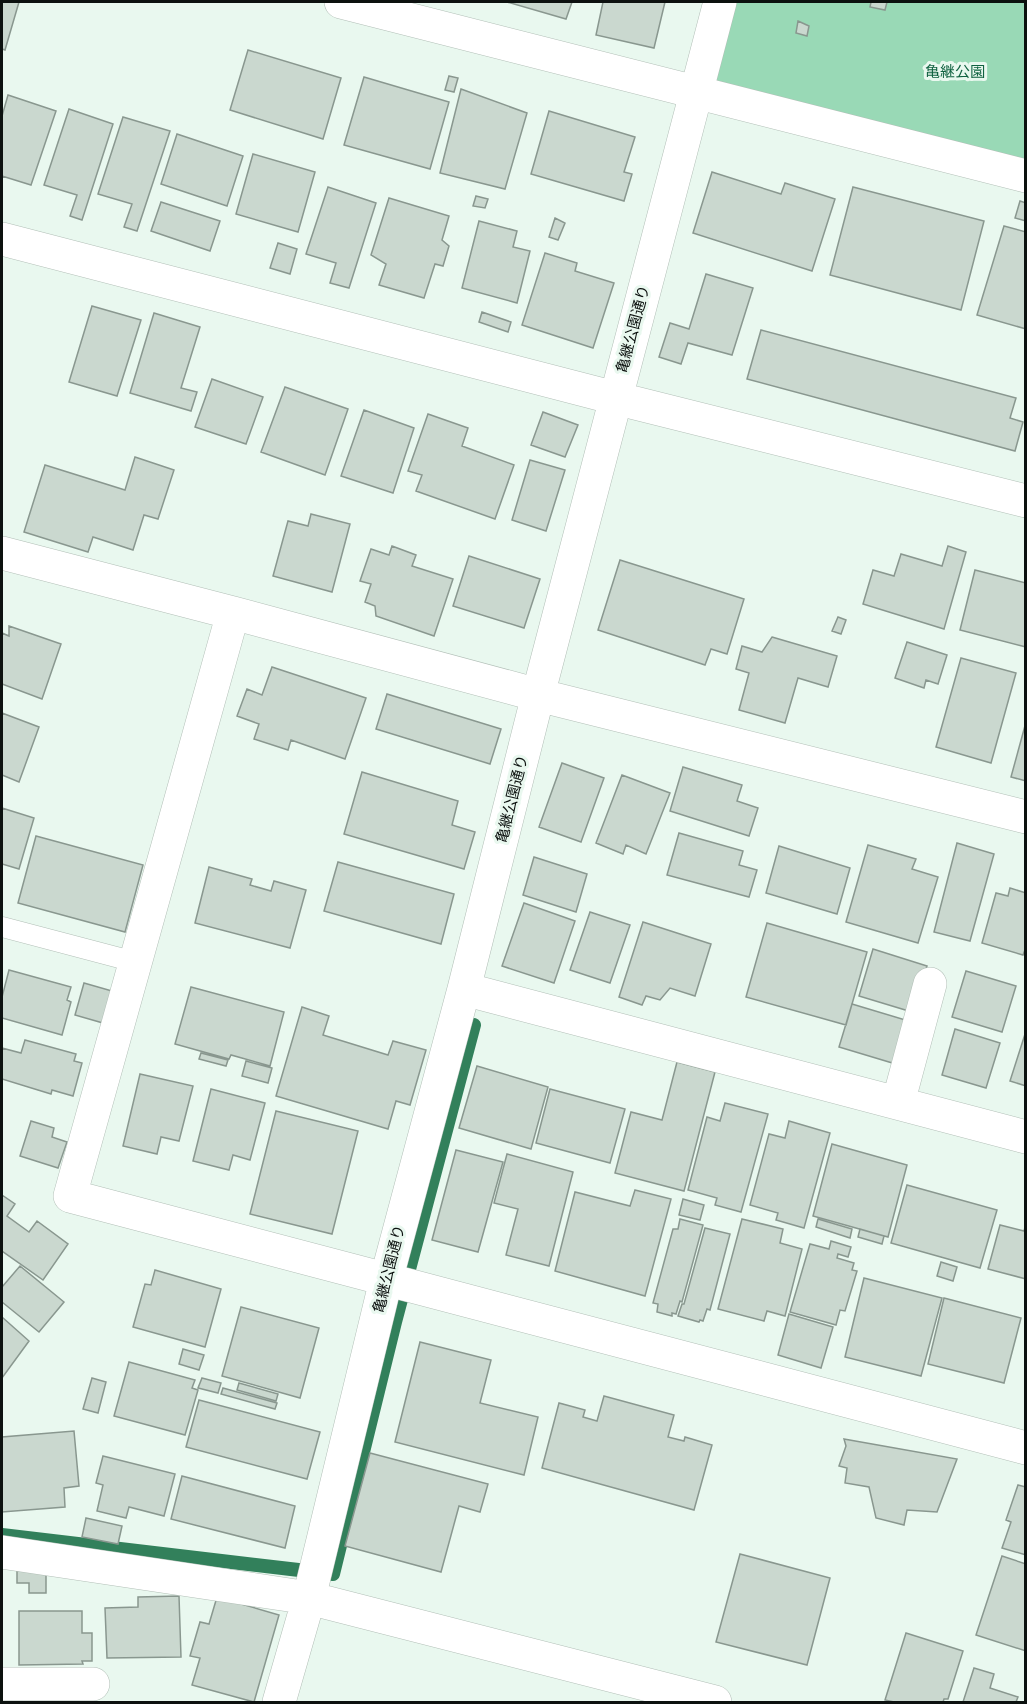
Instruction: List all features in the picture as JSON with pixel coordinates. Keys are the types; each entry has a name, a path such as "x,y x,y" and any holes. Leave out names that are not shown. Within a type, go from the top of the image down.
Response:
{"street":[{"path":"341,2 1026,176"},
{"name":"亀継公園通り","path":"279,1702 309,1598 386,1280 464,989 538,694 720,2"},
{"path":"2,239 615,398 1026,501"},
{"path":"2,553 538,694 1026,817"},
{"path":"233,613 70,1196 1026,1448"},
{"path":"898,1103 930,984"},
{"path":"464,989 1026,1137"},
{"path":"2,1552 309,1598 715,1702"},
{"path":"2,1684 93,1684"}],"lane":[{"path":"2,927 135,962"}],"green space":[{"name":"亀継公園","path":"733,2 1025,2 1025,163 711,83"}],"building":[{"path":"2,2 19,2 5,50 2,49"},
{"path":"507,2 572,2 566,19"},
{"path":"603,2 665,2 654,48 596,35"},
{"path":"871,2 887,2 885,10 870,7"},
{"path":"798,21 809,26 807,36 796,33"},
{"path":"248,50 341,78 323,139 230,110"},
{"path":"449,76 458,78 454,92 445,90"},
{"path":"364,77 449,102 430,169 344,145"},
{"path":"461,89 527,113 505,189 440,173"},
{"path":"8,95 56,111 31,185 2,176 2,116"},
{"path":"69,109 113,124 82,220 70,216 77,195 44,185"},
{"path":"549,111 635,137 624,172 632,174 624,201 531,174"},
{"path":"123,117 170,131 137,231 124,227 132,204 98,194"},
{"path":"177,134 243,156 227,206 161,184"},
{"path":"253,154 315,172 298,232 236,214"},
{"path":"712,172 781,194 785,183 835,199 812,271 693,233"},
{"path":"328,187 376,203 349,288 330,283 336,263 306,254"},
{"path":"853,187 984,221 961,310 830,275"},
{"path":"476,196 488,199 485,208 473,206"},
{"path":"389,198 449,216 442,240 449,246 443,266 435,264 424,298 379,285 386,264 371,255"},
{"path":"1020,201 1026,203 1026,221 1015,218"},
{"path":"161,202 220,221 210,251 151,231"},
{"path":"555,218 565,223 558,240 549,237"},
{"path":"479,221 517,231 513,247 530,251 517,303 462,288"},
{"path":"1004,226 1026,232 1026,329 977,315"},
{"path":"278,243 297,249 290,274 270,268"},
{"path":"545,253 577,263 575,271 614,283 593,348 522,325"},
{"path":"706,274 753,288 732,355 688,343 681,364 659,357 670,323 689,329"},
{"path":"92,306 141,320 117,396 69,382"},
{"path":"482,312 511,322 508,332 479,322"},
{"path":"154,313 200,327 181,388 197,392 191,411 130,393"},
{"path":"761,330 1016,398 1010,418 1023,422 1015,451 747,379"},
{"path":"212,379 263,397 246,444 195,427"},
{"path":"285,387 348,409 325,475 261,452"},
{"path":"364,410 414,428 393,493 341,476"},
{"path":"543,412 578,425 565,457 531,445"},
{"path":"428,414 468,428 462,446 514,465 495,519 416,491 422,475 408,471"},
{"path":"135,457 174,470 158,519 144,515 133,550 93,537 88,552 24,532 45,465 125,490"},
{"path":"530,460 565,470 546,531 512,520"},
{"path":"311,514 350,524 332,592 273,576 288,521 308,526"},
{"path":"392,546 416,555 412,566 453,579 434,636 376,616 375,606 365,602 371,584 360,581 371,549 389,555"},
{"path":"948,546 966,552 944,629 863,604 873,570 894,576 901,554 942,566"},
{"path":"469,556 540,579 524,628 453,606"},
{"path":"620,560 744,599 727,654 711,649 705,665 598,630"},
{"path":"975,570 1026,583 1026,647 960,630"},
{"path":"838,617 846,620 841,634 832,631"},
{"path":"9,626 61,644 42,699 2,684 2,633 9,636"},
{"path":"772,637 837,656 828,687 798,678 785,723 739,710 749,673 736,669 742,646 762,652"},
{"path":"907,642 947,655 938,684 926,680 924,688 895,678"},
{"path":"961,658 1016,673 991,763 936,747"},
{"path":"272,667 366,698 345,759 291,740 288,750 254,739 259,724 237,716 247,689 262,695"},
{"path":"387,694 501,729 490,764 376,729"},
{"path":"2,713 39,727 19,782 2,775"},
{"path":"1026,722 1026,781 1011,777"},
{"path":"562,763 604,778 581,842 539,827"},
{"path":"683,767 742,785 737,801 758,808 749,836 670,811"},
{"path":"362,772 458,801 452,825 475,832 464,869 344,834"},
{"path":"622,775 670,793 646,854 626,845 623,854 596,843"},
{"path":"2,808 34,818 19,869 2,864"},
{"path":"679,833 743,851 739,865 757,870 749,897 667,875"},
{"path":"36,836 143,865 125,932 18,903"},
{"path":"957,843 994,854 970,941 934,932"},
{"path":"868,845 916,859 912,869 938,877 918,943 846,922"},
{"path":"779,846 850,868 837,914 766,893"},
{"path":"534,857 587,874 576,912 523,895"},
{"path":"338,862 454,894 441,944 324,911"},
{"path":"209,867 252,879 250,885 271,891 274,881 306,890 290,948 195,923"},
{"path":"1010,888 1026,893 1026,947 1023,955 982,943 996,893 1008,896"},
{"path":"524,903 575,921 554,983 502,966"},
{"path":"590,912 630,925 610,983 570,970"},
{"path":"643,922 711,944 695,996 670,988 660,1000 646,996 642,1005 619,997"},
{"path":"767,923 867,952 846,1025 746,997"},
{"path":"873,949 927,966 912,1012 859,996"},
{"path":"9,970 71,987 67,1000 71,1002 62,1035 2,1018 2,997"},
{"path":"966,971 1016,986 1002,1032 952,1017"},
{"path":"84,983 112,991 103,1023 75,1015"},
{"path":"191,987 284,1012 270,1066 231,1055 229,1059 175,1044"},
{"path":"852,1004 912,1022 899,1065 839,1047"},
{"path":"302,1007 329,1016 323,1035 388,1055 393,1041 426,1050 410,1105 396,1101 388,1129 276,1096"},
{"path":"955,1029 1000,1043 986,1088 942,1075"},
{"path":"1026,1031 1026,1086 1010,1081"},
{"path":"25,1040 76,1054 74,1061 82,1063 73,1096 52,1090 51,1094 2,1079 2,1048 21,1053"},
{"path":"201,1053 228,1060 226,1066 199,1059"},
{"path":"246,1061 272,1068 268,1083 242,1076"},
{"path":"677,1062 715,1072 684,1191 615,1173 631,1112 662,1120"},
{"path":"477,1066 548,1087 531,1149 459,1128"},
{"path":"140,1074 193,1086 179,1141 161,1137 157,1154 123,1146"},
{"path":"211,1089 265,1103 250,1160 233,1155 229,1170 193,1161"},
{"path":"550,1089 625,1109 610,1163 536,1143"},
{"path":"725,1103 768,1114 741,1212 715,1205 717,1198 688,1190 707,1117 720,1121"},
{"path":"276,1111 358,1131 332,1234 250,1214"},
{"path":"31,1121 54,1128 52,1137 67,1142 58,1168 20,1156"},
{"path":"789,1121 830,1133 804,1228 776,1220 778,1213 750,1205 769,1134 785,1138"},
{"path":"832,1144 907,1165 888,1237 813,1216"},
{"path":"456,1150 503,1162 478,1252 432,1240"},
{"path":"507,1154 573,1172 549,1266 506,1255 518,1209 494,1203"},
{"path":"907,1185 997,1210 980,1268 891,1243"},
{"path":"635,1190 671,1199 645,1296 555,1271 575,1192 630,1206"},
{"path":"2,1195 15,1204 7,1216 29,1232 37,1221 68,1244 43,1280 2,1251"},
{"path":"683,1199 704,1205 700,1220 679,1215"},
{"path":"680,1219 703,1225 682,1302 680,1301 676,1314 672,1313 672,1316 657,1312 658,1304 653,1303 673,1229 678,1229"},
{"path":"742,1219 783,1229 780,1243 802,1249 785,1316 767,1311 764,1321 718,1309"},
{"path":"818,1219 852,1229 850,1238 816,1227"},
{"path":"1026,1224 1026,1279 988,1269 1000,1225 1024,1231"},
{"path":"705,1228 730,1234 710,1310 707,1309 703,1321 699,1322 678,1316 684,1304"},
{"path":"860,1229 884,1236 882,1244 858,1237"},
{"path":"831,1241 851,1247 848,1257 838,1254 837,1258 854,1263 852,1270 857,1271 845,1311 840,1310 836,1325 790,1312 810,1244 829,1249"},
{"path":"941,1262 957,1267 953,1281 937,1276"},
{"path":"20,1266 64,1302 39,1332 2,1302 2,1287"},
{"path":"155,1270 221,1289 205,1347 133,1327 145,1284 151,1285"},
{"path":"864,1278 942,1298 921,1376 845,1357"},
{"path":"944,1298 1021,1318 1004,1383 928,1364"},
{"path":"241,1307 319,1328 300,1398 222,1376"},
{"path":"789,1314 833,1327 821,1368 778,1355"},
{"path":"2,1317 29,1341 2,1378"},
{"path":"420,1342 491,1360 480,1403 538,1417 524,1475 395,1442"},
{"path":"183,1349 204,1355 199,1370 179,1364"},
{"path":"129,1362 195,1380 192,1388 198,1390 185,1435 114,1416"},
{"path":"92,1378 106,1382 98,1413 83,1409"},
{"path":"202,1378 221,1383 218,1393 198,1388"},
{"path":"239,1383 278,1394 276,1401 237,1390"},
{"path":"223,1388 277,1403 275,1409 221,1394"},
{"path":"604,1396 674,1415 668,1437 684,1441 685,1437 712,1445 694,1510 542,1468 559,1403 585,1410 583,1417 597,1421"},
{"path":"199,1400 320,1432 307,1479 186,1447"},
{"path":"74,1431 79,1486 64,1488 65,1507 2,1512 2,1437"},
{"path":"844,1439 957,1459 937,1512 907,1510 904,1525 876,1518 869,1487 845,1483 847,1468 839,1466 846,1446"},
{"path":"370,1453 488,1484 480,1512 459,1506 441,1572 345,1546"},
{"path":"103,1456 175,1474 164,1516 129,1507 126,1518 97,1511 103,1485 96,1483"},
{"path":"182,1476 295,1506 285,1548 171,1519"},
{"path":"1018,1485 1026,1487 1026,1555 1002,1548 1011,1522 1006,1520"},
{"path":"86,1518 122,1526 118,1544 82,1537"},
{"path":"740,1554 830,1578 807,1665 716,1642"},
{"path":"1002,1556 1026,1564 1026,1651 976,1635"},
{"path":"17,1571 46,1571 46,1593 29,1593 29,1583 17,1583"},
{"path":"179,1596 181,1657 107,1658 105,1608 138,1607 138,1597"},
{"path":"217,1597 279,1615 254,1702 192,1685 200,1658 190,1656 200,1622 209,1624"},
{"path":"19,1611 82,1611 82,1633 92,1633 92,1661 82,1661 83,1664 19,1665"},
{"path":"906,1633 963,1651 948,1699 944,1699 943,1702 885,1700"},
{"path":"974,1668 994,1674 990,1688 1018,1697 1016,1702 963,1702"}],"waterway":[{"path":"2,1535 333,1574 395,1322 474,1025"}]}
